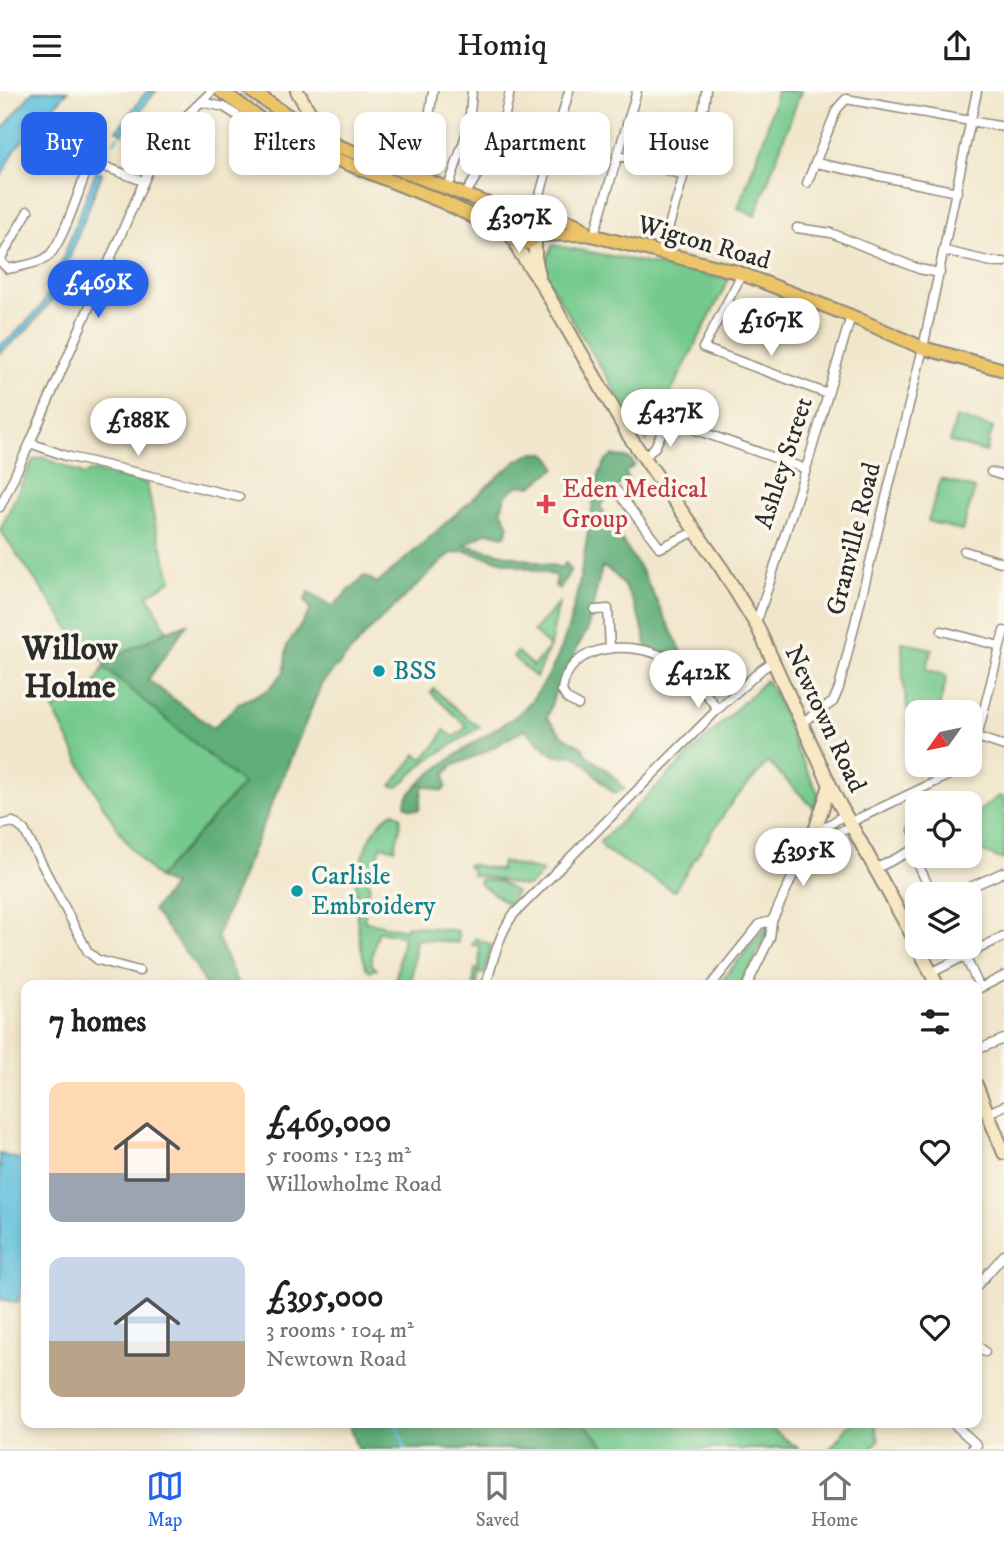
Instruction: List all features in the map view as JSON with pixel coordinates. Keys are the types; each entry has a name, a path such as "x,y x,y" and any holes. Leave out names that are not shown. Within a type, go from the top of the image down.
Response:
{"main road":[{"path":"221,91 250,112"},
{"name":"Wigton Road","path":"251,91 282,112"},
{"path":"297,91 309,112"},
{"name":"Wigton Road","path":"340,145 465,195 528,217 547,217 571,223 591,234"},
{"path":"340,162 443,202 524,244 536,236"},
{"path":"512,238 508,225 528,217 538,227 535,257 541,283"},
{"name":"Wigton Road","path":"536,236 591,234 742,274 851,316 923,348 1004,370"},
{"name":"Newtown Road","path":"512,238 629,436 696,531 755,622 848,822 904,918"},
{"path":"811,843 830,785"},
{"name":"Newtown Road","path":"924,959 934,979"},
{"path":"982,1104 1004,1153"}],"street":[{"path":"0,507 158,149 179,123 212,91"},
{"path":"420,177 433,91"},
{"path":"448,188 469,126 472,91"},
{"path":"465,195 499,138 510,91"},
{"path":"528,217 536,209 569,91"},
{"path":"591,234 605,198 637,91"},
{"path":"702,112 706,91"},
{"name":"Granville Road","path":"801,723 833,702 838,688 923,348 977,91"},
{"path":"807,184 837,109 846,99 1004,127"},
{"path":"201,102 224,107 232,112"},
{"path":"617,155 624,157"},
{"path":"28,211 0,260 9,269 46,259 51,254 62,236 90,161 142,181"},
{"path":"816,163 957,192"},
{"path":"661,253 683,175"},
{"path":"797,228 831,233 919,269 940,273"},
{"path":"945,251 992,262 1004,262"},
{"path":"742,274 704,348 828,394"},
{"name":"Ashley Street","path":"755,622 806,469 851,316"},
{"path":"644,458 655,447 668,420 806,469"},
{"path":"30,443 66,456 239,497"},
{"path":"991,472 1004,476"},
{"path":"617,491 660,548 696,531"},
{"path":"964,551 1004,563"},
{"path":"595,610 608,609 610,649"},
{"path":"942,631 1000,646"},
{"path":"982,717 1004,631"},
{"path":"578,705 564,695 562,687 573,666 583,656 610,649 650,651 674,663 718,709"},
{"path":"487,980 497,947 513,915 718,709 774,661"},
{"path":"982,739 1004,746"},
{"path":"811,843 848,822 945,777"},
{"path":"0,825 13,822 24,830 88,952 98,960 139,971"},
{"path":"749,980 770,938 772,921 794,873 817,833 848,822"},
{"path":"875,869 905,854"},
{"path":"982,882 1004,872"},
{"path":"715,980 760,924 772,921"},
{"path":"982,947 1004,936"},
{"path":"934,979 960,959"},
{"path":"967,959 976,980"},
{"path":"982,987 1004,976"},
{"path":"982,1048 1004,1039"},
{"path":"988,1113 1004,1106"},
{"path":"982,1279 1004,1255"},
{"path":"982,1349 985,1352"},
{"path":"958,1428 977,1445 972,1449"}],"green space":[{"path":"777,91 801,91 755,216 738,208 765,135"},
{"path":"553,245 729,279 646,441 542,271"},
{"path":"956,417 993,428 986,452 950,442"},
{"path":"533,453 545,453 556,468 532,486 517,486 506,495 501,510 509,525 505,536 487,532 465,545 563,568 565,562 571,569 560,589 555,586 557,576 464,551 450,554 373,627 322,683 217,936 236,980 202,980 196,967 153,910 173,886 158,878 243,784 104,667 105,662 187,624 148,680 213,728 239,703 268,690 284,672 287,645 311,610 305,600 309,592 333,606 364,576 378,583 518,460"},
{"path":"613,455 630,459 635,465 625,473 628,479 604,496 605,500 600,506 642,572 683,654 695,665 694,672 672,654 647,649 633,602 619,580 602,567 587,631 557,687 547,718 562,735 583,748 585,754 608,771 625,789 615,794 575,755 556,756 525,729 483,753 452,766 445,774 446,787 442,791 423,785 419,810 411,809 405,805 408,796 418,784 516,716 537,692 554,665 575,603 599,474"},
{"path":"43,457 84,475 91,471 147,483 156,529 172,580 148,595 167,631 105,662 74,635 0,530 33,460"},
{"path":"941,479 975,489 962,531 928,521"},
{"path":"559,603 550,646 533,631"},
{"path":"902,642 932,649 926,669 947,676 941,700 906,700"},
{"path":"549,648 536,677 513,657 517,652 533,666"},
{"path":"104,667 244,784 158,878 141,860 112,819 53,709 89,694"},
{"path":"766,680 778,700 794,744 819,795 814,808 768,762 732,802 674,891 605,850 600,842"},
{"path":"434,689 480,727 425,762 398,787 391,786 416,754 423,759 441,739 444,730 454,737 467,727 431,693"},
{"path":"999,796 1004,798 1004,860 982,852 982,809"},
{"path":"394,812 401,820 395,849 381,846 375,867 370,870 365,867 362,857 364,851 378,825"},
{"path":"502,862 543,871 531,884 524,886 472,875 472,869 467,867 468,864 500,870"},
{"path":"365,878 370,883 364,921 405,930 407,925 458,931 458,943 416,939 412,980 396,980 403,936 378,931 372,956 372,965 377,969 370,971 366,968 361,947 356,882"},
{"path":"480,879 500,882 516,892 508,904 479,883"},
{"path":"765,928 768,930 744,980 722,980"},
{"path":"475,938 491,945 485,974 478,973 477,980 474,980 475,969 479,970 480,946 472,945"},
{"path":"350,1428 589,1428 608,1449 357,1449"},
{"path":"353,1428 771,1428 799,1449 775,1447 361,1449"},
{"path":"847,1428 876,1428 879,1440 871,1449 830,1449"}],"water":[{"path":"33,91 68,91 49,112 21,112 21,143 0,178 0,132"},
{"path":"147,91 156,91 139,112 131,112"},
{"path":"94,175 101,175 54,298 27,330 0,353 0,345 12,337 40,308 51,289"},
{"path":"0,1154 21,1160 21,1291 18,1303 0,1299"}],"waterway":[{"path":"114,142 118,136"},
{"path":"398,1428 405,1449"}],"place":[{"name":"Eden Medical Group","path":"546,504"},
{"name":"BSS","path":"379,671"},
{"name":"Carlisle Embroidery","path":"297,891"}],"district":[{"name":"Willow Holme","path":"70,668"}]}
